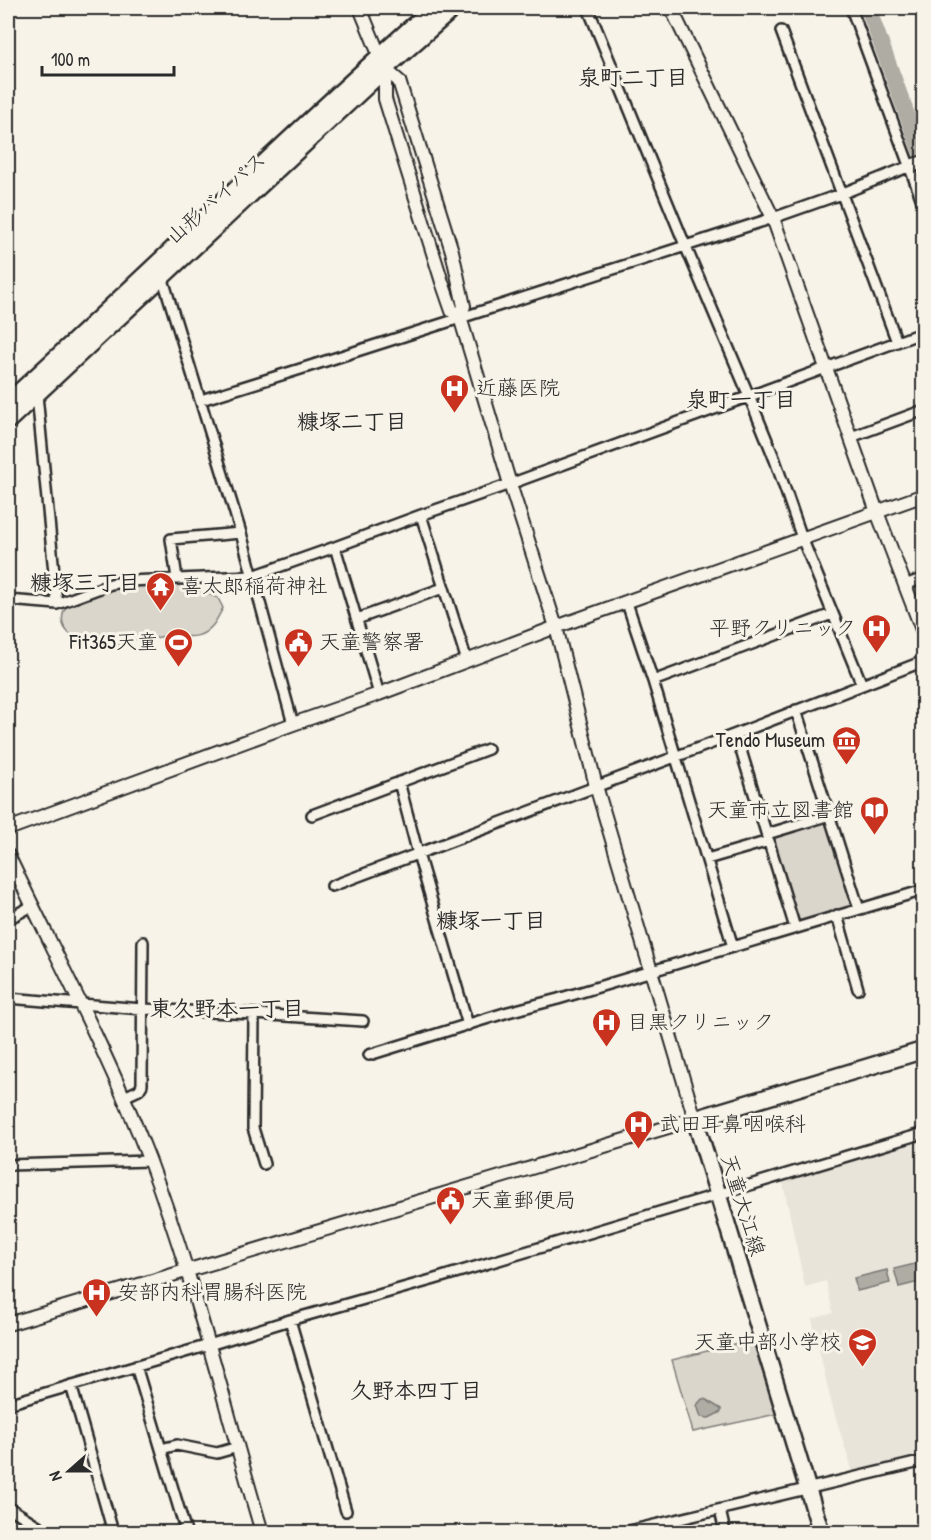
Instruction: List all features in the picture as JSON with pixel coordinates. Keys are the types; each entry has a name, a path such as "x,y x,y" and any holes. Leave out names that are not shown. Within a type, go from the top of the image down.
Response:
{"main road":[{"name":"山形バイパス","path":"8,421 269,179 433,8"},
{"name":"山形バイパス","path":"8,402 382,62 454,8"},
{"path":"695,1119 924,1050"},
{"name":"天童大江線","path":"695,1119 821,1533"}],"street":[{"path":"8,1324 695,1119 597,786 556,627 460,317 452,311 442,282 385,99 382,62 360,8"},
{"path":"588,8 749,396 802,538 862,685"},
{"path":"671,8 773,218 877,512 924,635"},
{"path":"851,8 924,206"},
{"path":"781,31 897,342"},
{"path":"382,62 399,81 452,251 464,306 460,317"},
{"path":"201,400 773,218 924,162"},
{"path":"162,276 241,533 292,724"},
{"path":"8,600 57,604 111,584 127,581 253,576 924,332"},
{"path":"37,394 57,604"},
{"path":"851,437 924,410"},
{"path":"8,829 556,627 924,495"},
{"path":"421,514 467,661"},
{"path":"177,578 171,539 241,533"},
{"path":"335,547 378,694"},
{"path":"904,585 924,578"},
{"path":"357,619 443,588"},
{"path":"627,603 733,947"},
{"path":"652,681 832,614"},
{"path":"332,886 924,661"},
{"path":"795,710 859,909"},
{"path":"736,734 795,928"},
{"path":"312,814 488,749"},
{"path":"399,782 468,1025"},
{"path":"707,859 830,815"},
{"path":"8,855 124,1097 150,1161 188,1270 262,1533"},
{"path":"369,1055 924,890"},
{"path":"8,919 32,906"},
{"path":"837,915 858,989"},
{"path":"124,1097 139,1090 142,1085 143,942"},
{"path":"8,998 142,1009 363,1021"},
{"path":"254,1014 253,1128 264,1164"},
{"path":"8,1404 924,1133"},
{"path":"8,1165 150,1161"},
{"path":"290,1320 346,1511"},
{"path":"136,1366 186,1533"},
{"path":"71,1385 113,1533"},
{"path":"161,1449 177,1445 217,1453 238,1447"},
{"path":"625,1533 924,1461"},
{"path":"8,1507 48,1533"},
{"path":"720,1510 725,1533"}],"shaded area":[{"path":"145,583 192,583 198,590 218,598 223,608 213,625 203,634 162,637 144,642 142,638 106,646 77,639 64,626 65,608 110,589"},
{"path":"829,817 858,908 796,926 768,835"},
{"path":"923,1137 923,1457 853,1473 831,1402 812,1319 833,1313 826,1281 805,1287 782,1178"},
{"path":"923,1262 923,1281 899,1287 894,1269"},
{"path":"887,1270 890,1283 857,1291 854,1278"},
{"path":"758,1338 781,1413 693,1432 672,1360"},
{"path":"702,1399 721,1409 721,1412 709,1418 701,1417 697,1405"}],"waterway":[{"path":"868,8 924,161"}],"place":[{"name":"近藤医院","path":"455,414"},
{"name":"喜太郎稲荷神社","path":"160,612"},
{"name":"平野クリニック","path":"877,654"},
{"name":"Fit365天童","path":"179,668"},
{"name":"天童警察署","path":"298,668"},
{"name":"Tendo Museum","path":"846,766"},
{"name":"天童市立図書館","path":"875,836"},
{"name":"目黒クリニック","path":"606,1048"},
{"name":"武田耳鼻咽喉科","path":"638,1150"},
{"name":"天童郵便局","path":"450,1226"},
{"name":"安部内科胃腸科医院","path":"97,1318"},
{"name":"天童中部小学校","path":"862,1368"}],"district":[{"name":"泉町二丁目","path":"633,77"},
{"name":"泉町一丁目","path":"741,399"},
{"name":"糠塚二丁目","path":"352,421"},
{"name":"糠塚三丁目","path":"85,582"},
{"name":"糠塚一丁目","path":"491,920"},
{"name":"東久野本一丁目","path":"227,1008"},
{"name":"久野本四丁目","path":"416,1390"}]}
